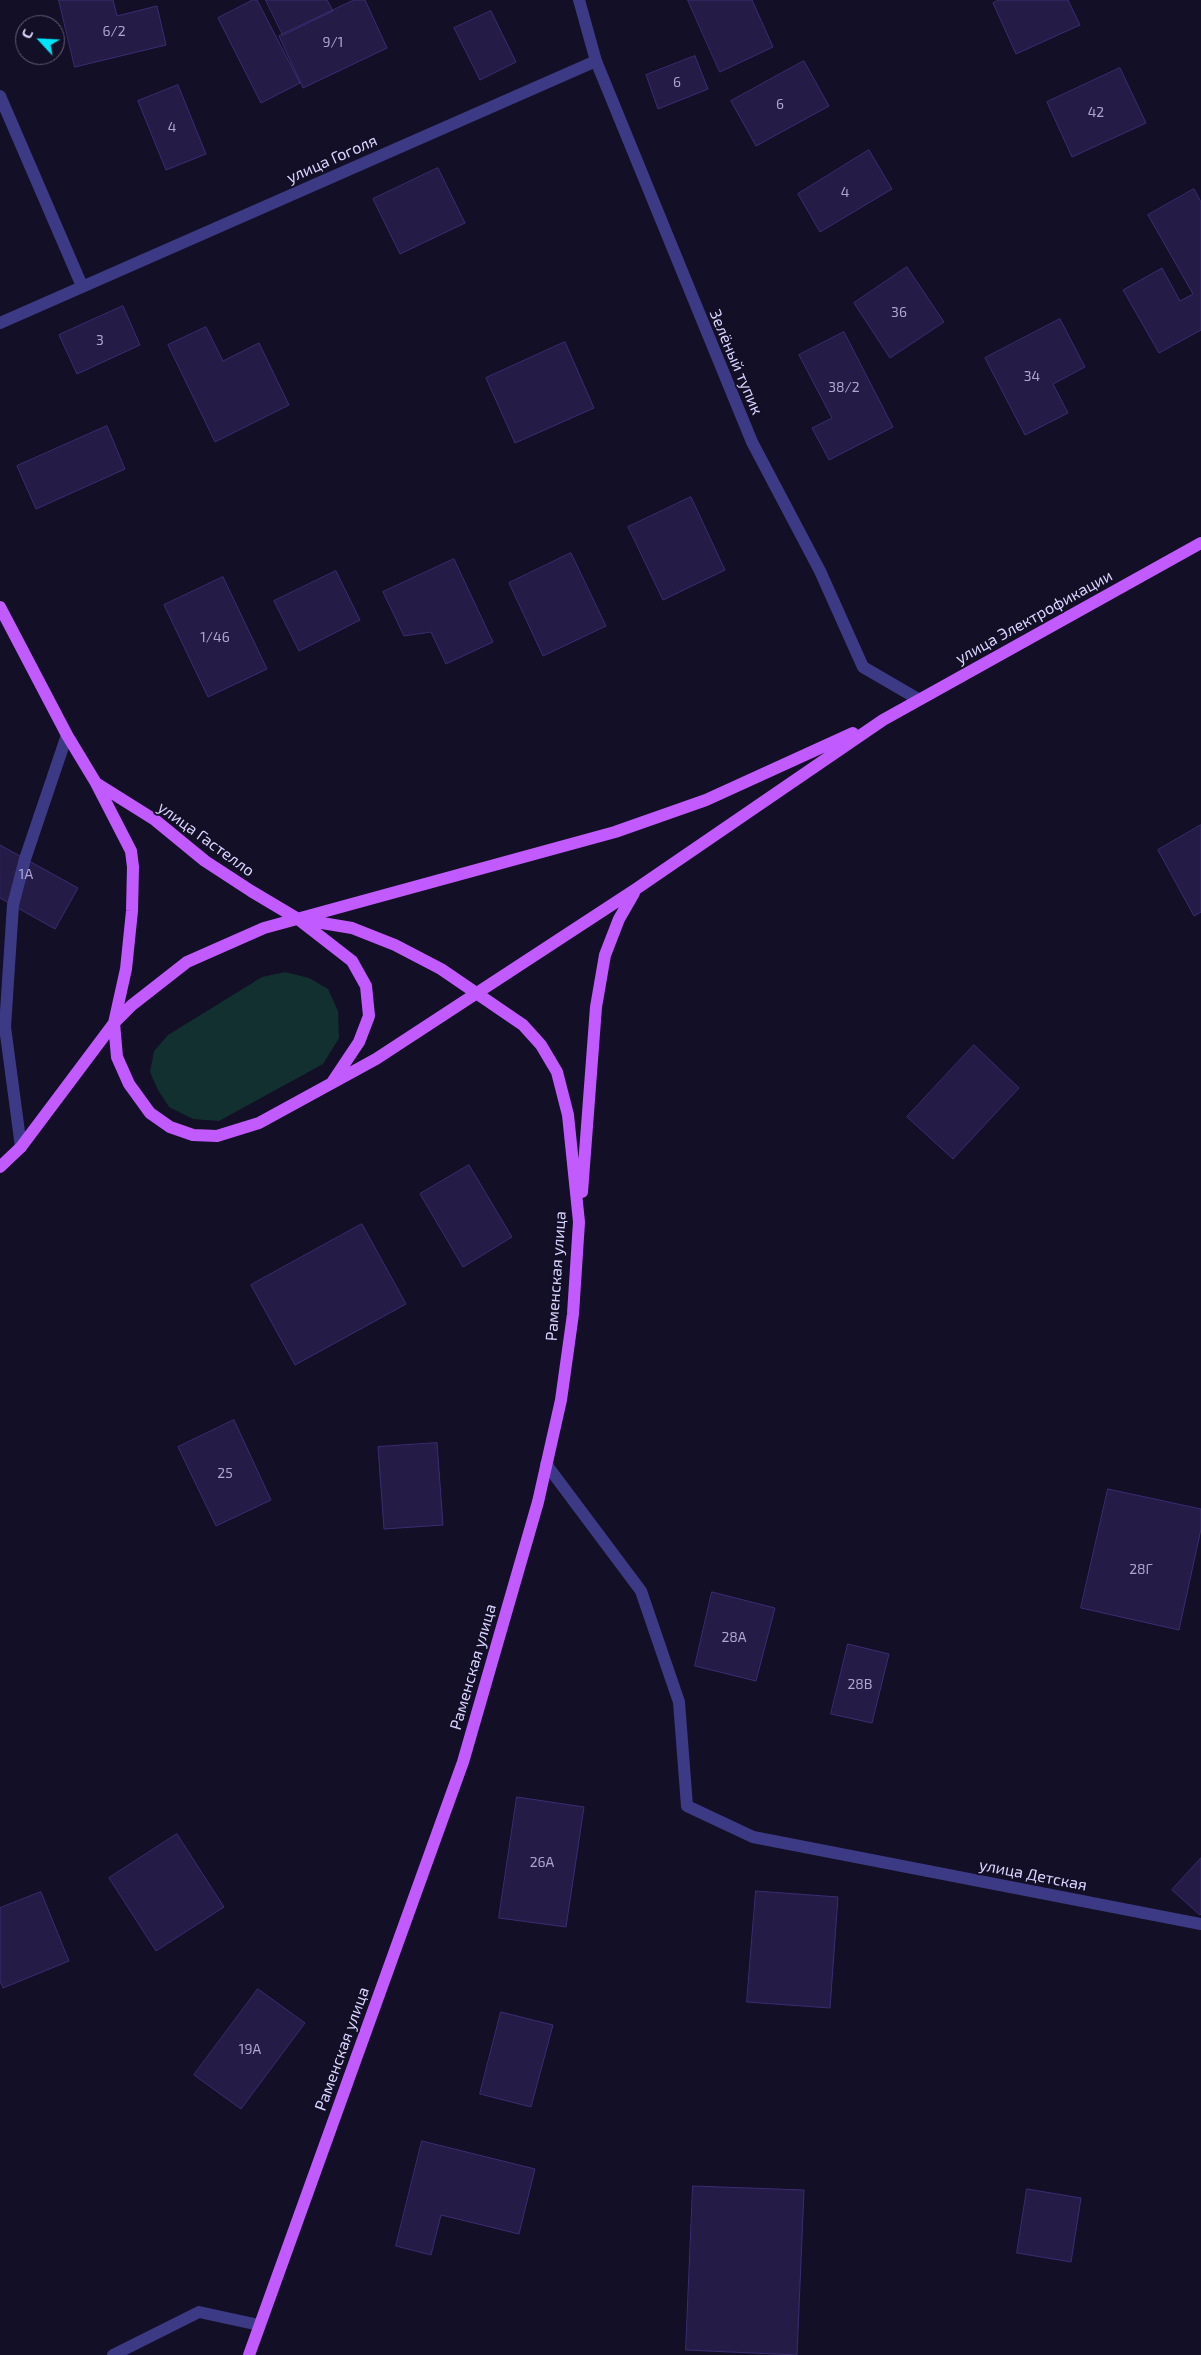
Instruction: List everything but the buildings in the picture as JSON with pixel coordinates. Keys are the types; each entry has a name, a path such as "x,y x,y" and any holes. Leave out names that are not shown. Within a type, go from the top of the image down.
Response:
{"main road":[{"name":"улица Электрофикации","path":"882,720 1201,543"},
{"name":"улица Гастелло","path":"0,607 67,735 96,783 131,851 134,867 132,912 126,969 114,1023"},
{"path":"114,1023 117,1057 129,1084 150,1113 170,1127 193,1135 217,1136 259,1122 376,1059 478,994 636,889 882,720"},
{"path":"0,1167 21,1146 114,1023 132,1006 187,962 264,928 615,832 706,800 882,720"},
{"name":"улица Гастелло","path":"96,783 156,820 205,861 250,891 298,919"},
{"path":"579,1222 599,990 605,955 619,919 636,889"},
{"path":"298,919 352,961 366,986 369,1016 359,1042 332,1083"},
{"name":"Раменская улица","path":"249,2355 463,1762 538,1502 564,1381 573,1314 579,1222 568,1115 557,1072 541,1045 523,1024 440,969 396,944 352,928 298,919"}],"street":[{"name":"Зелёный тупик","path":"579,0 596,61 752,442 820,571 863,667 918,699"},
{"name":"улица Гоголя","path":"0,323 596,61"},
{"path":"0,96 82,286"},
{"path":"21,1146 5,1027 13,905 26,859 67,735"},
{"name":"улица Детская","path":"546,1464 641,1590 679,1702 687,1806 753,1837 858,1859 1201,1924"},
{"path":"113,2355 199,2312 259,2325"}],"green space":[{"path":"285,972 309,978 328,989 338,1011 339,1038 323,1064 219,1121 193,1119 169,1107 158,1090 150,1072 154,1051 168,1035 262,977"}]}
